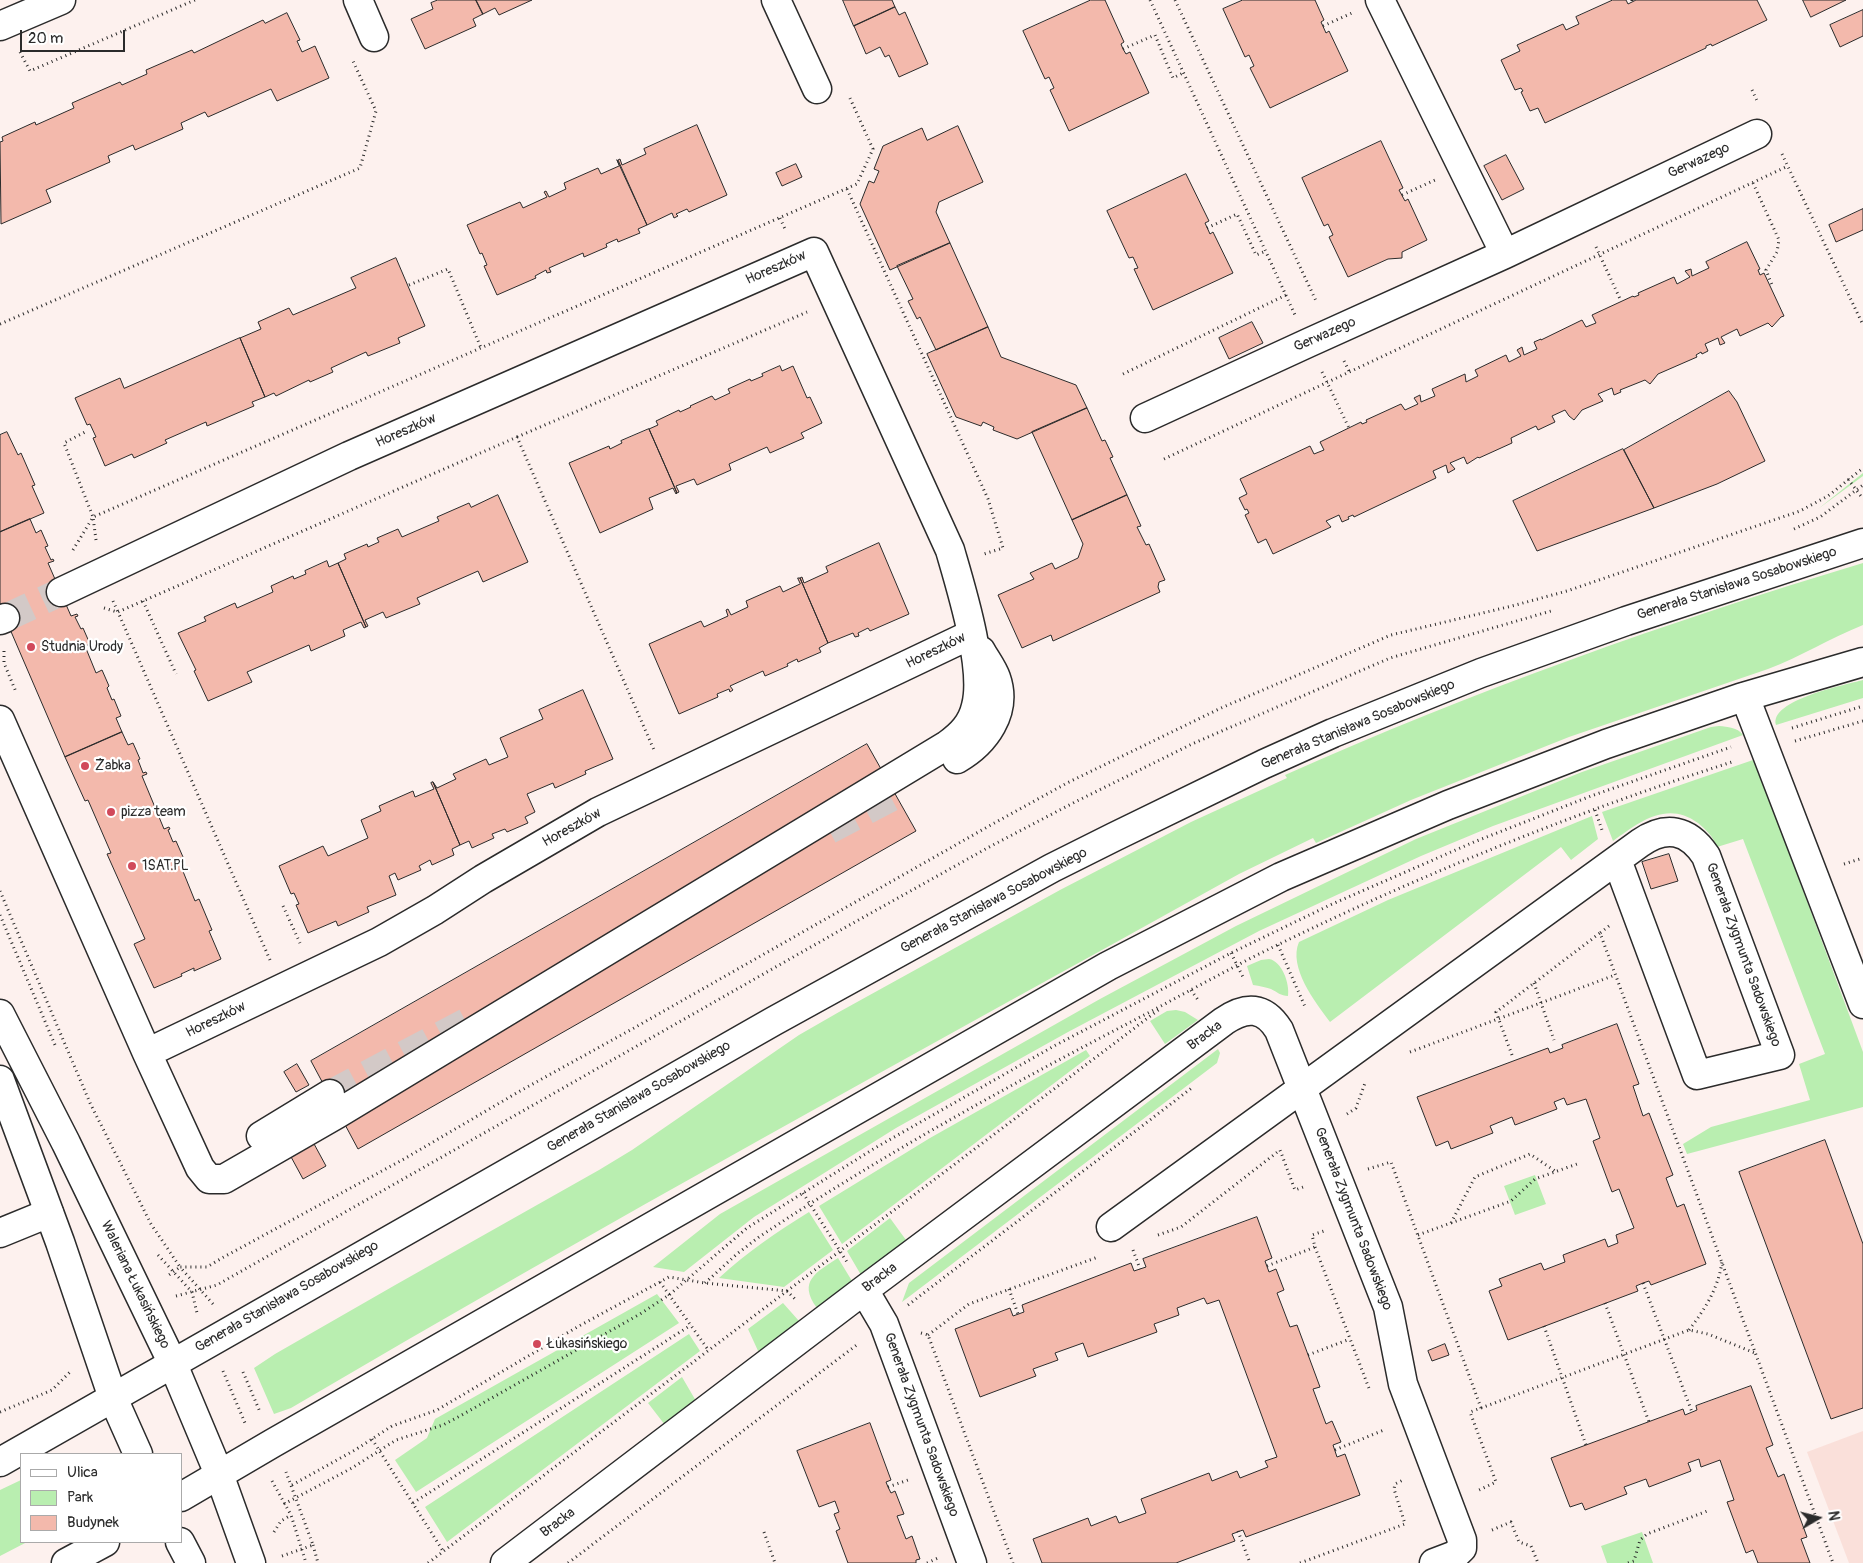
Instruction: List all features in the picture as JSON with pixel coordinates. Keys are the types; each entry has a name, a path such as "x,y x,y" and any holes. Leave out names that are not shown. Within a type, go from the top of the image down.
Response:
{"street":[{"path":"8,35 61,0"},
{"path":"358,0 374,37"},
{"path":"776,0 817,89"},
{"path":"1380,0 1506,254"},
{"name":"Gerwazego","path":"1145,418 1319,337 1506,254 1757,134"},
{"name":"Horeszków","path":"60,592 349,456 814,252 950,550 962,588 972,634 598,812 387,938 147,1053"},
{"name":"Generała Stanisława Sosabowskiego","path":"0,1462 172,1362 766,1026 1035,877 1255,768 1333,732 1530,655 1752,578 1863,543"},
{"path":"896,795 962,756 992,726 999,709 996,679 972,634"},
{"path":"0,720 195,1158 200,1168 209,1178 224,1179 337,1114 947,745 961,734 970,722 977,705 978,682 972,634"},
{"path":"182,1497 219,1474 1108,966 1281,877 1448,805 1548,766 1745,697 1863,662"},
{"path":"1745,697 1863,1004"},
{"name":"Generała Zygmunta Sadowskiego","path":"1303,1088 1650,836 1663,832 1687,837 1700,848 1710,865 1780,1055 1697,1075 1617,860"},
{"name":"Bracka","path":"505,1563 864,1290 1236,1012 1248,1010 1262,1014"},
{"name":"Waleriana Łukasińskiego","path":"0,1014 70,1151 172,1362 219,1474 263,1561"},
{"name":"Generała Zygmunta Sadowskiego","path":"1262,1014 1272,1018 1279,1030 1388,1307 1403,1384 1459,1532 1462,1548 1455,1555 1434,1563"},
{"path":"0,1080 49,1213 113,1398 138,1453"},
{"path":"1111,1227 1303,1088"},
{"path":"195,1158 206,1162 217,1162 330,1094"},
{"path":"0,1233 49,1213"},
{"name":"Generała Zygmunta Sadowskiego","path":"864,1290 884,1324 972,1563"},
{"path":"66,1563 103,1543"},
{"path":"181,1543 191,1563"}],"path":[{"path":"8,35 30,71 194,0"},
{"path":"1150,0 1286,295 1349,371"},
{"path":"1175,0 1319,337 1327,382 1349,428"},
{"path":"1124,49 1155,35 1173,78 1183,73"},
{"path":"0,324 360,168 376,111 356,67"},
{"path":"70,555 93,517 857,184 873,149 845,88"},
{"path":"1752,90 1760,107"},
{"path":"1780,149 1863,325"},
{"path":"1164,459 1788,166"},
{"path":"1402,195 1440,178"},
{"path":"1753,183 1778,240 1777,252 1766,270 1772,285"},
{"path":"847,189 988,499 1003,548 988,551 980,556"},
{"path":"1207,228 1237,214 1256,255 1266,251"},
{"path":"1582,217 1621,301"},
{"path":"409,286 448,269 481,348"},
{"path":"1124,374 1286,295"},
{"path":"118,612 810,311"},
{"path":"85,432 64,443 93,517 101,573 282,987"},
{"path":"517,437 657,755 659,766 654,786"},
{"path":"162,1280 180,1267 207,1266 404,1159 520,1091 1067,783 1221,708 1391,635 1567,591 1800,511 1828,496 1863,468"},
{"path":"1848,479 1863,499"},
{"path":"1793,530 1820,517 1863,485"},
{"path":"143,601 176,674"},
{"path":"147,1312 165,1299 217,1285 863,917 991,846 1192,744 1390,658 1553,610"},
{"path":"3,628 4,663 19,699"},
{"path":"705,1283 759,1237 894,1153 1036,1072 1248,960 1385,895 1512,842 1863,706"},
{"path":"284,1504 352,1468 402,1437 443,1426 621,1325 669,1296 748,1228 875,1148 1054,1046 1284,926 1424,863 1632,781 1763,744 1863,721"},
{"path":"1595,810 1601,826"},
{"path":"1841,865 1863,858"},
{"path":"0,891 90,1103 151,1224 180,1267 216,1309"},
{"path":"283,906 314,973"},
{"path":"1512,1055 1496,1012 1600,933"},
{"path":"1407,1053 1615,974 1833,1563"},
{"path":"1534,983 1554,1040"},
{"path":"428,1563 1169,1002"},
{"path":"1350,1121 1346,1113 1356,1108 1368,1076"},
{"path":"1451,1223 1474,1176 1530,1154 1555,1172"},
{"path":"1365,1162 1368,1170 1391,1162 1481,1408"},
{"path":"1418,1236 1511,1201 1535,1179 1577,1164"},
{"path":"804,1193 864,1290"},
{"path":"1354,1219 1312,1235 1370,1394"},
{"path":"1132,1244 1140,1269"},
{"path":"1267,1266 1316,1247"},
{"path":"1689,1330 1714,1291 1720,1276 1722,1262"},
{"path":"292,1485 392,1426 437,1410 579,1326 669,1277 705,1283 787,1291 819,1326"},
{"path":"660,1282 709,1351"},
{"path":"1643,1283 1692,1412"},
{"path":"1009,1289 1018,1314"},
{"path":"1605,1303 1650,1422"},
{"path":"413,1503 690,1325"},
{"path":"1544,1326 1586,1445"},
{"path":"1478,1498 1476,1491 1496,1482 1470,1412 1689,1330 1708,1334 1756,1354"},
{"path":"919,1333 928,1335 1013,1563"},
{"path":"1308,1355 1350,1339"},
{"path":"0,1412 52,1390 97,1349"},
{"path":"243,1372 264,1420"},
{"path":"1381,1421 1384,1430 1390,1436 1418,1425"},
{"path":"1335,1450 1384,1430"},
{"path":"372,1439 443,1552"},
{"path":"284,1469 292,1485 318,1563"},
{"path":"1300,1563 1405,1524 1394,1489 1395,1484 1434,1469"},
{"path":"888,1487 910,1479"},
{"path":"1628,1563 1634,1561 1640,1540 1647,1534 1710,1510"},
{"path":"1490,1531 1511,1522 1519,1542 1531,1546 1538,1563"},
{"path":"1238,1531 1250,1563"},
{"path":"764,1532 775,1563"},
{"path":"263,1561 313,1545"}],"shaded area":[{"path":"1863,1431 1863,1563 1849,1563 1807,1452"}],"green space":[{"path":"1863,473 1863,476 1818,509"},
{"path":"1863,563 1863,625 1768,669 1569,737 1411,800 1316,843 1313,838 1239,874 644,1205 291,1408 274,1414 254,1368 275,1354 632,1150 799,1035 1060,890 1191,822 1287,778 1285,775 1427,715 1644,634 1716,609"},
{"path":"1863,680 1863,698 1776,725 1777,716 1784,708 1796,701 1810,695"},
{"path":"1719,726 1735,729 1743,735 1493,826 1421,856 1259,931 1068,1032 896,1128 754,1217 684,1272 653,1267 720,1214 1100,999 1236,926 1416,839 1582,772 1711,727"},
{"path":"1753,760 1863,1052 1863,1107 1687,1154 1683,1144 1711,1127 1810,1100 1799,1064 1825,1054 1743,839 1717,847 1713,839 1698,823 1687,816 1675,813 1654,816 1633,827 1613,841 1602,812"},
{"path":"1592,816 1598,839 1571,860 1561,847 1330,1022 1317,1005 1300,973 1297,962 1299,942 1388,900"},
{"path":"1269,959 1281,968 1288,985 1288,996 1281,995 1269,988 1253,985 1247,966"},
{"path":"1167,1011 1185,1012 1198,1020 1165,1044 1150,1021"},
{"path":"1218,1049 1220,1053 1217,1063 902,1302 909,1283"},
{"path":"1086,1050 1090,1056 842,1244 819,1206 930,1138"},
{"path":"1535,1175 1546,1204 1515,1215 1504,1186"},
{"path":"809,1212 833,1250 784,1287 719,1278 762,1243"},
{"path":"890,1218 906,1240 861,1275 847,1251"},
{"path":"838,1258 852,1281 817,1308 811,1299 809,1284 817,1273"},
{"path":"657,1294 679,1323 416,1492 395,1460 427,1438 435,1419"},
{"path":"783,1303 799,1321 759,1353 748,1329"},
{"path":"689,1334 700,1351 447,1542 425,1507"},
{"path":"682,1377 696,1401 665,1425 648,1403"},
{"path":"20,1480 20,1543 25,1543 0,1556 0,1490"},
{"path":"1642,1532 1653,1563 1607,1563 1601,1546"}],"building":[{"path":"438,0 476,0 483,14 473,19 476,26 425,49 411,19 433,9 431,3"},
{"path":"476,0 532,0 499,15 495,8 483,14"},
{"path":"843,0 892,0 895,7 854,26"},
{"path":"1091,0 1105,0 1124,42 1121,44 1123,49 1126,54 1130,52 1149,93 1069,131 1050,90 1054,88 1049,77 1045,79 1023,31"},
{"path":"1243,0 1315,0 1324,20 1321,22 1326,33 1329,31 1348,71 1270,108 1250,68 1254,66 1249,55 1245,57 1223,9"},
{"path":"1613,0 1626,0 1628,4 1636,0 1757,0 1767,20 1712,46 1711,44 1706,46 1706,48 1545,123 1538,108 1530,111 1521,88 1515,90 1501,60 1520,51 1517,45 1563,24 1566,30 1579,24 1576,17"},
{"path":"1803,0 1846,0 1811,17"},
{"path":"895,7 899,15 905,12 928,64 899,77 889,55 885,57 880,47 866,54 854,26"},
{"path":"1863,10 1863,36 1840,47 1830,25"},
{"path":"287,13 300,40 297,41 302,52 315,46 329,78 277,101 271,89 208,117 205,112 181,123 183,129 135,150 133,145 108,156 110,162 46,190 51,202 1,224 0,142 3,141 2,137 35,122 36,125 74,108 72,103 120,82 122,85 147,74 146,70 192,50 194,53 263,20 265,23"},
{"path":"697,125 727,195 689,212 687,209 676,214 678,216 674,218 672,213 647,225 618,160 620,159 622,165 646,154 644,149"},
{"path":"958,126 983,182 939,202 936,212 950,243 890,270 860,204 869,181 874,183 879,171 874,169 883,146 922,128 927,140"},
{"path":"1381,141 1403,188 1399,190 1405,201 1408,199 1427,240 1402,252 1402,258 1388,259 1348,277 1329,237 1333,235 1328,224 1324,226 1302,178"},
{"path":"1506,155 1524,189 1502,200 1484,166"},
{"path":"617,160 647,225 638,229 640,233 618,242 617,239 606,244 607,247 584,257 583,253 549,268 551,272 547,273 546,270 535,276 536,278 497,295 484,266 487,265 482,253 480,254 467,225 520,202 523,208 547,197 544,192 546,191 549,197 566,189 564,183 598,168 601,174 619,166"},
{"path":"796,164 802,177 782,186 776,173"},
{"path":"1186,174 1209,221 1205,223 1210,234 1213,232 1233,273 1153,310 1134,269 1138,268 1133,257 1129,258 1107,211"},
{"path":"1863,209 1863,230 1836,242 1829,225"},
{"path":"1747,242 1760,269 1758,270 1760,275 1764,273 1784,316 1772,327 1768,323 1740,336 1737,329 1721,337 1725,343 1720,345 1718,338 1705,344 1708,351 1702,354 1701,352 1696,355 1697,357 1658,374 1650,384 1645,380 1620,390 1621,392 1614,395 1612,388 1598,394 1603,401 1582,410 1574,420 1565,410 1552,416 1555,422 1538,430 1536,426 1511,438 1512,443 1478,457 1467,464 1464,457 1450,463 1455,469 1448,473 1446,465 1433,471 1436,478 1354,517 1353,515 1348,517 1349,519 1342,522 1339,515 1326,521 1331,527 1273,554 1266,539 1258,543 1245,515 1249,513 1247,509 1245,510 1239,498 1247,494 1240,479 1310,446 1314,454 1324,450 1320,442 1361,422 1362,424 1367,422 1366,420 1401,404 1405,410 1418,404 1414,398 1420,395 1421,402 1435,396 1432,389 1465,374 1466,382 1478,376 1475,370 1506,355 1509,362 1521,356 1517,350 1522,347 1524,355 1537,349 1534,342 1582,320 1586,327 1596,323 1592,315 1639,295 1638,293 1674,277 1677,284 1690,277 1685,271 1691,269 1692,276 1709,268 1706,262"},
{"path":"950,243 988,327 936,350 920,317 917,319 908,301 913,299 897,266"},
{"path":"396,258 425,326 398,338 400,343 368,356 366,352 331,368 333,372 310,382 309,380 276,396 274,393 265,397 240,338 261,329 258,322 289,308 293,315 356,288 351,278"},
{"path":"1252,322 1263,343 1229,359 1219,338"},
{"path":"988,327 1001,357 1076,385 1087,408 1017,439 993,430 994,427 983,422 981,426 956,417 927,354"},
{"path":"240,338 265,397 252,402 254,406 207,426 206,422 165,440 167,443 134,458 132,454 105,466 93,438 96,437 90,424 87,425 75,398 120,378 124,388"},
{"path":"780,366 782,371 793,366 807,398 810,397 822,423 801,433 804,438 770,453 767,447 729,464 731,470 697,485 694,479 676,486 679,492 677,493 649,429 658,425 656,421 679,410 680,412 712,396 715,400 730,393 728,389 750,379 751,381 763,376 762,374"},
{"path":"1729,391 1737,402 1765,461 1717,484 1654,508 1624,450"},
{"path":"1087,408 1102,441 1105,440 1113,457 1110,458 1127,495 1072,520 1032,432"},
{"path":"649,429 677,493 673,488 649,498 653,509 600,533 569,463 609,446 610,449 622,443 621,441"},
{"path":"7,432 18,455 21,453 35,485 32,486 44,513 0,532 0,435"},
{"path":"1623,449 1654,508 1537,551 1513,501"},
{"path":"498,495 528,562 483,582 478,571 417,598 420,604 386,618 383,612 365,620 368,626 366,627 338,563 346,559 344,554 367,544 368,547 379,542 377,538 398,529 402,537 439,521 437,517 469,503 471,507"},
{"path":"1127,495 1141,526 1137,527 1146,545 1149,544 1165,580 1159,582 1160,592 1053,641 1051,635 1022,648 998,595 1034,579 1030,573 1052,563 1055,569 1078,558 1083,544 1072,520"},
{"path":"30,519 36,533 41,530 48,546 45,547 51,560 53,559 54,561 48,563 71,616 77,614 78,616 75,617 81,629 83,628 90,644 85,646 96,673 102,670 109,686 107,688 121,716 116,718 122,732 65,757 0,606 0,532"},
{"path":"879,543 909,614 870,631 868,628 858,633 859,636 855,637 853,633 828,643 800,578 802,577 804,583 828,572 826,567"},
{"path":"327,561 329,567 338,563 366,627 364,628 361,622 343,630 345,636 311,651 309,645 247,672 252,682 208,701 194,671 196,670 178,633 206,621 204,617 235,603 237,608 273,592 271,586 293,576 294,579 306,574 305,571"},
{"path":"798,578 800,578 828,643 819,648 821,652 798,662 797,659 787,664 788,666 765,676 763,671 730,686 733,690 730,692 729,689 717,694 718,697 679,714 649,644 701,621 704,627 728,616 726,610 728,609 731,615 748,607 746,601 780,586 783,592 800,584"},
{"path":"583,690 613,759 585,771 586,774 555,788 553,783 527,794 535,812 525,817 528,823 507,832 505,829 492,834 494,838 472,848 469,841 460,845 433,782 437,788 456,779 453,774 486,759 489,765 508,757 500,738 543,719 539,710"},
{"path":"122,732 128,745 133,743 140,759 138,760 143,773 146,772 147,774 142,776 164,829 169,827 170,829 168,830 173,842 176,841 183,857 178,859 195,901 199,899 212,930 209,931 221,959 194,971 194,968 181,974 182,976 154,988 134,944 145,939 107,854 111,853 88,800 85,801 65,757"},
{"path":"867,744 916,831 358,1149 311,1061"},
{"path":"433,782 460,845 452,849 454,855 432,865 430,860 419,866 421,870 398,880 395,873 389,876 396,895 367,907 369,912 338,926 336,921 308,933 296,905 299,904 294,893 291,894 279,866 323,846 328,856 368,838 361,820 381,811 379,806 413,791 415,797 434,789 431,783"},
{"path":"1669,854 1678,881 1651,889 1642,862"},
{"path":"1617,1024 1639,1084 1633,1086 1643,1116 1649,1113 1673,1175 1666,1178 1677,1207 1684,1204 1706,1264 1651,1285 1649,1281 1643,1283 1636,1286 1638,1291 1508,1340 1489,1291 1502,1286 1499,1279 1541,1263 1544,1270 1565,1262 1563,1255 1605,1239 1608,1247 1618,1243 1616,1235 1634,1228 1619,1189 1612,1192 1593,1141 1600,1138 1586,1099 1567,1105 1564,1098 1554,1102 1557,1109 1515,1125 1512,1117 1490,1126 1493,1133 1451,1149 1448,1141 1436,1146 1417,1097 1548,1048 1550,1053 1563,1048 1562,1045"},
{"path":"297,1064 309,1085 296,1092 284,1072"},
{"path":"1825,1140 1863,1244 1863,1408 1831,1419 1739,1172"},
{"path":"313,1142 326,1166 303,1179 290,1155"},
{"path":"1257,1217 1272,1258 1265,1261 1269,1272 1276,1269 1284,1290 1277,1293 1290,1327 1297,1325 1320,1387 1313,1389 1326,1424 1332,1421 1341,1442 1333,1445 1337,1457 1345,1454 1360,1495 1246,1537 1243,1530 1232,1534 1235,1541 1176,1563 1042,1563 1033,1539 1088,1518 1091,1526 1116,1516 1119,1523 1146,1513 1141,1499 1209,1473 1212,1481 1237,1471 1240,1478 1268,1467 1265,1461 1277,1457 1219,1300 1207,1304 1204,1298 1177,1308 1179,1315 1154,1324 1157,1332 1088,1357 1083,1343 1055,1353 1058,1360 1033,1369 1036,1376 980,1397 955,1329 1010,1308 1013,1316 1024,1312 1022,1305 1131,1263 1134,1271 1146,1267 1143,1259"},
{"path":"1445,1344 1449,1355 1432,1361 1428,1351"},
{"path":"1751,1386 1773,1445 1766,1448 1778,1477 1784,1474 1807,1537 1801,1539 1810,1563 1758,1563 1753,1550 1746,1553 1727,1502 1734,1500 1720,1460 1701,1467 1699,1459 1688,1463 1691,1471 1649,1487 1646,1479 1624,1487 1627,1494 1585,1510 1582,1503 1570,1507 1551,1458 1683,1409 1685,1415 1697,1410 1696,1406"},
{"path":"870,1423 891,1480 886,1482 891,1493 895,1491 904,1514 897,1516 906,1539 912,1536 920,1559 916,1560 916,1563 848,1563 836,1531 840,1529 834,1514 839,1512 835,1501 819,1507 797,1451"}],"tunnel":[{"path":"5,618 61,592"},
{"path":"829,830 896,795"},
{"path":"330,1094 466,1022"}],"place":[{"name":"Studnia Urody","path":"31,647"},
{"name":"Żabka","path":"85,766"},
{"name":"pizza team","path":"111,812"},
{"name":"1SAT.PL","path":"132,866"},
{"name":"Łukasińskiego","path":"537,1344"}]}
